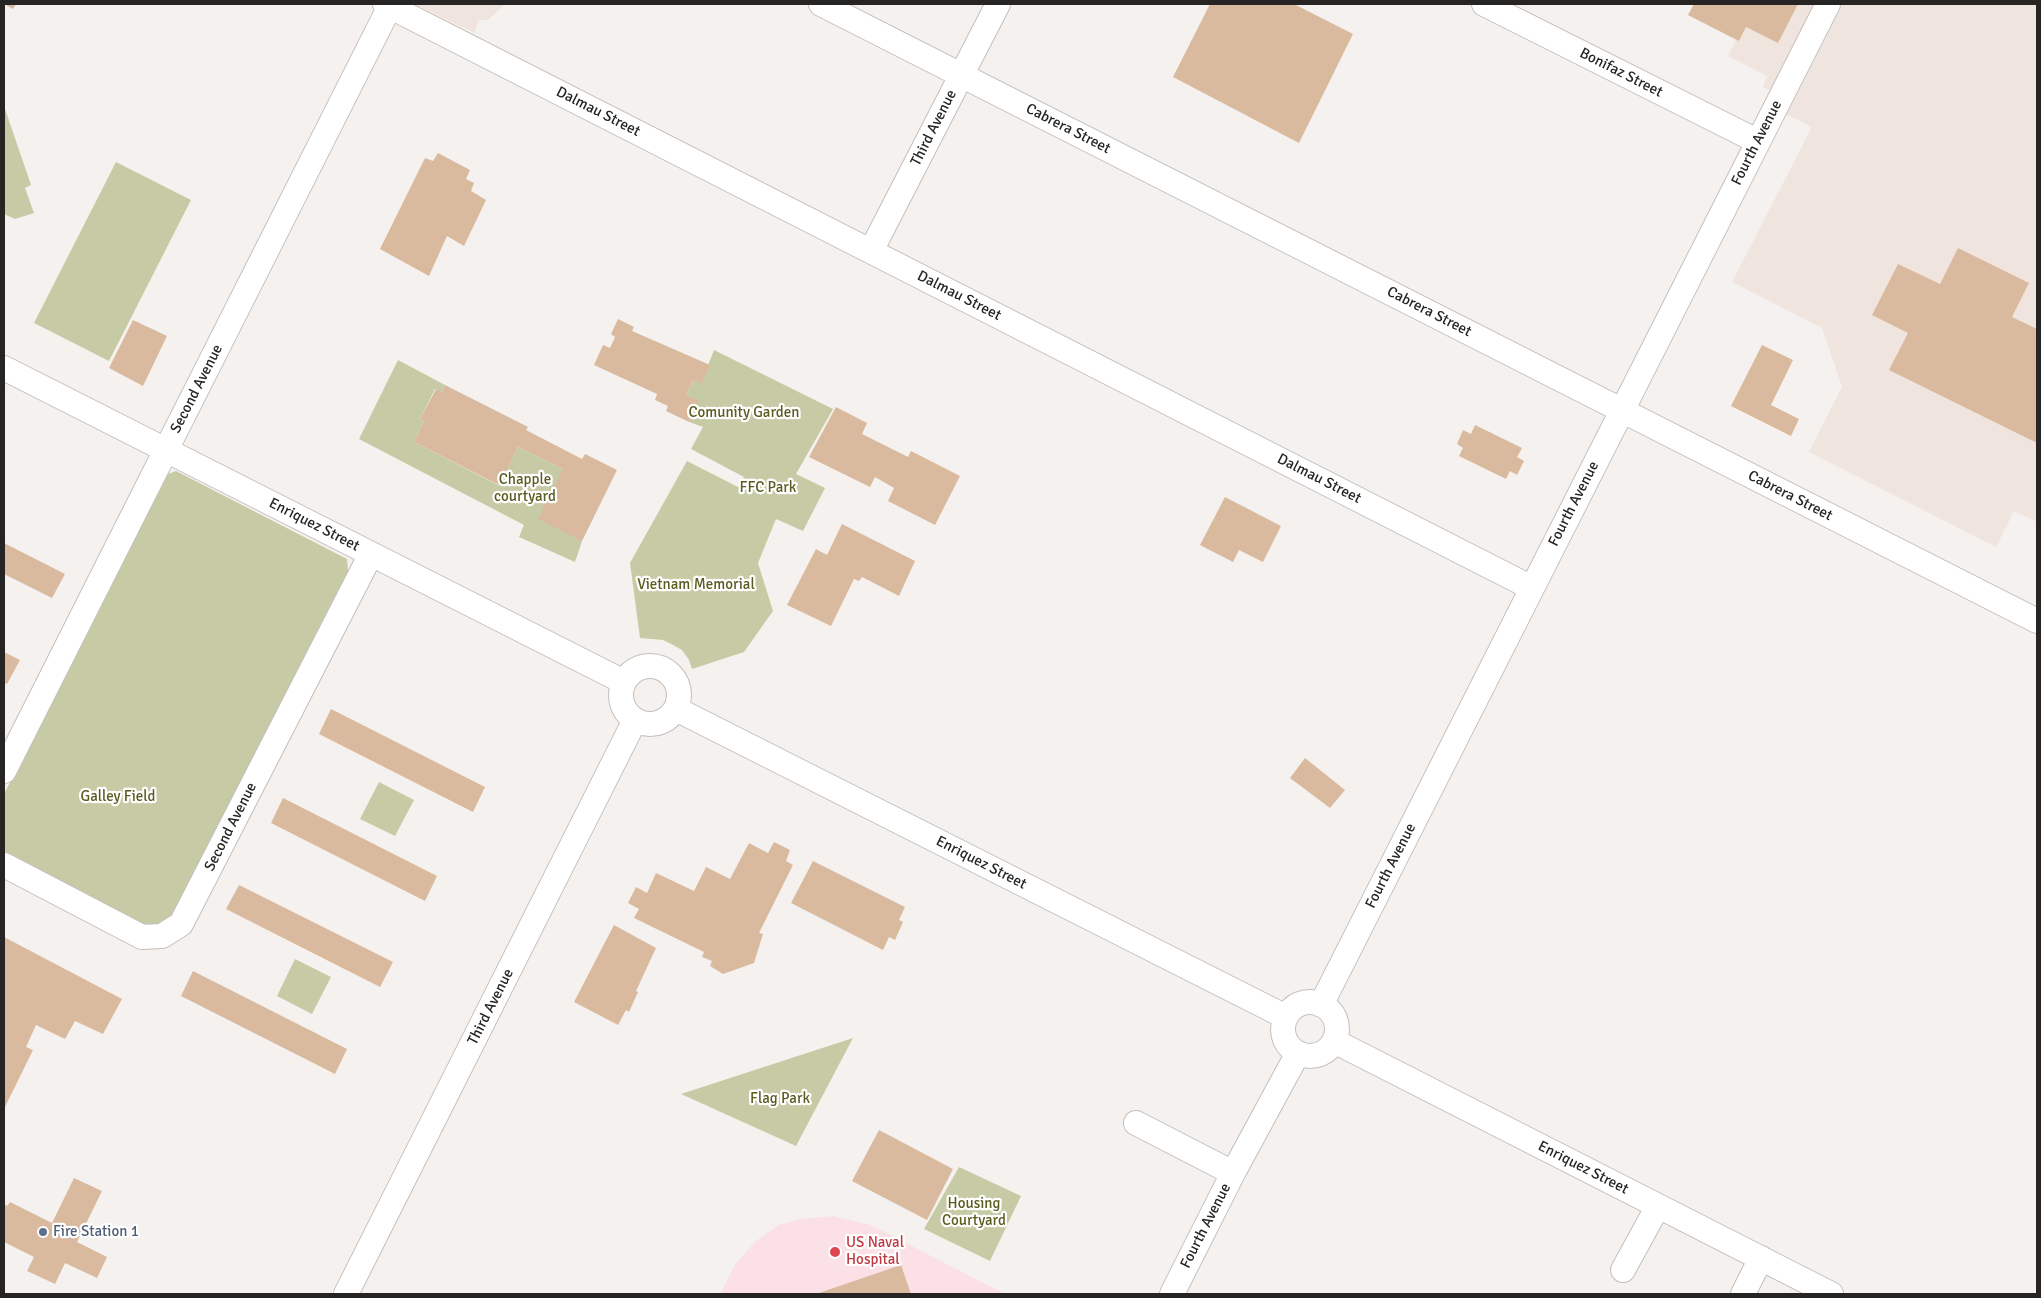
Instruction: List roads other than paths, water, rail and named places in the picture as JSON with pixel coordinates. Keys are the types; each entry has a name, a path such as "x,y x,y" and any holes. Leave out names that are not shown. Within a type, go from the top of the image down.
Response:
{"street":[{"name":"Cabrera Street","path":"821,4 2037,621"},
{"name":"Third Avenue","path":"871,251 998,4"},
{"name":"Bonifaz Street","path":"1484,4 1757,142"},
{"name":"Fourth Avenue","path":"1321,1005 1828,4"},
{"name":"Dalmau Street","path":"388,5 1532,588"},
{"name":"Second Avenue","path":"4,771 388,5"},
{"name":"Enriquez Street","path":"4,368 624,682"},
{"name":"Second Avenue","path":"4,865 142,937 162,936 181,924 371,554"},
{"path":"646,665 664,668 677,682 679,700 676,709 662,722 644,723 635,720 628,714 621,699 624,682 629,674 646,665"},
{"name":"Enriquez Street","path":"676,709 1286,1017"},
{"name":"Third Avenue","path":"346,1294 635,720"},
{"path":"1305,1003 1321,1005 1333,1017 1336,1033 1334,1042 1322,1053 1314,1056 1298,1053 1286,1042 1283,1025 1286,1017 1291,1010 1305,1003"},
{"name":"Enriquez Street","path":"1334,1042 1831,1294"},
{"name":"Fourth Avenue","path":"1172,1294 1233,1173 1298,1053"},
{"path":"1136,1123 1233,1173"},
{"path":"1623,1270 1658,1206"},
{"path":"1743,1294 1761,1258"}],"place":[{"name":"Fire Station 1","path":"43,1232"},
{"name":"US Naval Hospital","path":"835,1252"}],"park label":[{"name":"Comunity Garden","path":"744,413"},
{"name":"Chapple courtyard","path":"525,488"},
{"name":"FFC Park","path":"768,488"},
{"name":"Vietnam Memorial","path":"696,585"},
{"name":"Galley Field","path":"118,797"},
{"name":"Flag Park","path":"780,1099"},
{"name":"Housing Courtyard","path":"974,1212"}]}
